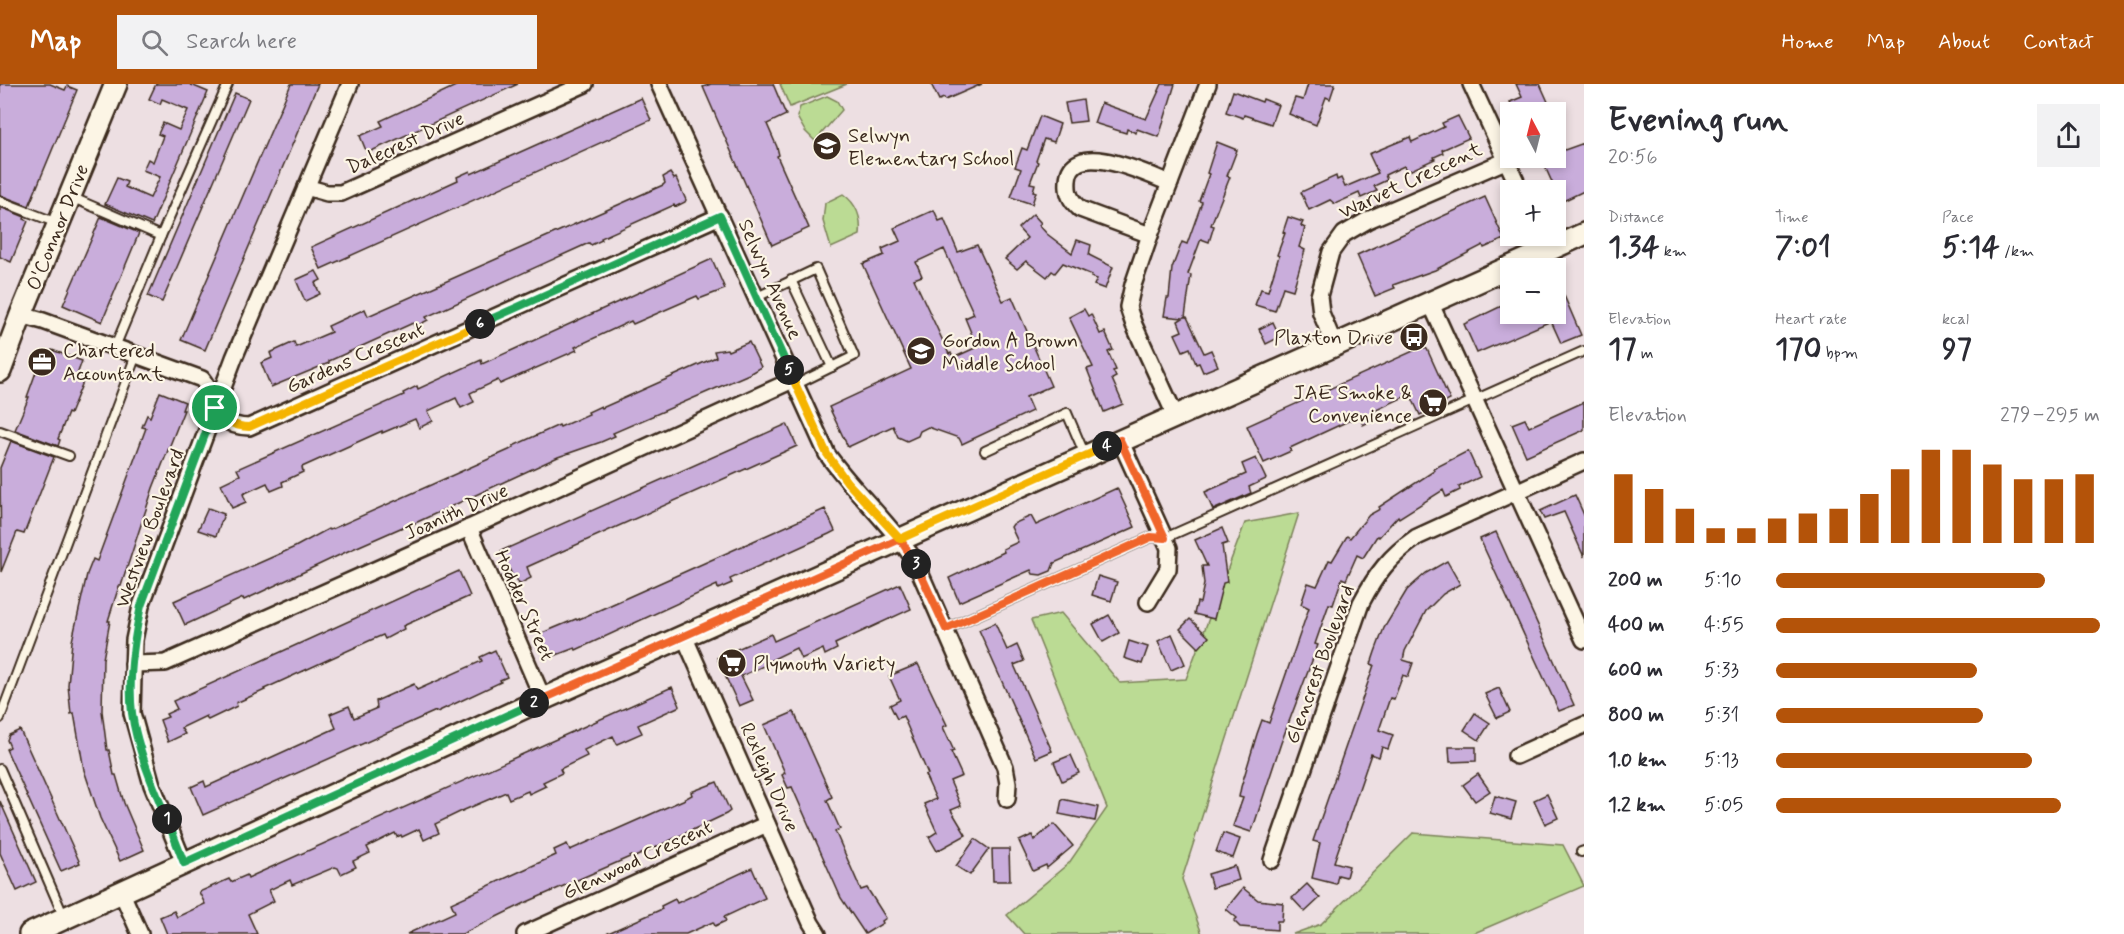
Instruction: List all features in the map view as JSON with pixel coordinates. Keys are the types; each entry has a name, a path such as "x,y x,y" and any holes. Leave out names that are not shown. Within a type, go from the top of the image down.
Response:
{"main road":[{"name":"O'Connor Drive","path":"0,371 116,84"},
{"path":"1566,238 1584,234"},
{"path":"30,934 543,699 1430,302 1539,246"}],"street":[{"name":"Westview Boulevard","path":"184,863 152,784 132,713 134,640 141,606 215,408 271,268 350,84"},
{"name":"Dalecrest Drive","path":"306,187 327,194 341,194 585,84"},
{"name":"Selwyn Avenue","path":"659,84 827,454 847,482 900,539 915,561 1005,767 1008,783 1007,799"},
{"path":"1175,415 1128,307 1150,235 1208,84"},
{"path":"1471,84 1500,150"},
{"path":"1150,235 1080,209 1071,201 1067,189 1068,175 1076,165 1089,159 1102,159 1170,183"},
{"name":"Warvet Crescent","path":"1334,344 1321,313 1319,296 1331,252 1344,234 1368,220 1500,163"},
{"name":"Gardens Crescent","path":"21,315 115,346 202,379 215,408 228,422 237,427 249,427 720,216"},
{"path":"1430,302 1584,640"},
{"name":"Joanith Drive","path":"133,664 165,663 794,382"},
{"path":"1120,440 1165,538 1170,557 1168,569 1148,602"},
{"name":"Glencrest Boulevard","path":"1272,860 1360,603 1377,573 1396,553 1416,537 1584,461"},
{"name":"Hodder Street","path":"469,528 543,699"},
{"name":"Rexleigh Drive","path":"684,636 811,923 819,934"},
{"path":"1516,756 1584,725"},
{"name":"Glenwood Crescent","path":"525,934 767,824"},
{"path":"121,891 140,934"}],"lane":[{"path":"115,346 228,84"},
{"path":"70,197 161,236"},
{"path":"0,201 58,224"},
{"path":"757,297 816,269 854,356 794,382"},
{"path":"791,280 832,367"},
{"path":"946,629 1151,537 1165,538 1584,351"},
{"path":"0,718 136,354"},
{"path":"985,451 1067,413 1086,456"},
{"path":"0,431 69,456"},
{"path":"0,769 64,918"}],"green space":[{"path":"780,84 847,84 790,107"},
{"path":"827,96 837,101 842,110 815,141 805,131 797,117 800,107"},
{"path":"843,194 858,211 860,235 831,248 823,221 825,203"},
{"path":"1299,513 1182,879 1202,934 1024,934 1007,915 1069,863 1107,808 1031,620 1061,613 1120,683 1186,679 1245,523"},
{"path":"1413,833 1563,845 1584,886 1472,934 1293,934 1321,924"}],"building":[{"path":"0,84 50,84 65,90 67,86 77,90 29,206 0,195"},
{"path":"156,84 189,84 208,92 152,224 105,204 117,178 127,182 125,187 150,198 160,177 143,170 148,159 153,162 163,136 158,134 163,123 179,130 188,110 162,99 160,104 149,99"},
{"path":"291,84 318,84 205,350 181,340"},
{"path":"460,84 518,84 367,153 360,136 383,126 380,121"},
{"path":"711,84 773,84 786,115 767,124 777,147 779,155 777,156 809,228 772,245 703,87"},
{"path":"931,84 982,84 945,100 944,98 939,100"},
{"path":"1162,84 1175,84 1159,137 1137,129 1136,133 1127,129 1126,133 1094,123 1101,103 1146,119"},
{"path":"1308,84 1335,84 1330,99 1326,97 1316,125 1289,114 1295,98 1303,100"},
{"path":"1516,84 1540,84 1548,102 1510,102 1522,97"},
{"path":"1233,91 1262,102 1263,99 1278,105 1271,124 1226,112"},
{"path":"235,93 249,99 162,302 148,296"},
{"path":"641,98 651,120 321,269 311,247 458,180 457,177 470,171 471,174"},
{"path":"1083,100 1086,121 1069,123 1065,103"},
{"path":"1040,116 1060,124 1054,142 1044,139 1036,161 1038,162 1030,183 1035,184 1033,191 1036,192 1032,204 1011,197 1021,169 1015,167 1022,148 1027,150"},
{"path":"1458,116 1469,138 1442,150 1443,153 1434,157 1435,159 1407,172 1404,166 1385,175 1387,180 1374,186 1377,191 1361,198 1359,193 1335,204 1330,200 1309,210 1301,192 1336,176 1337,180 1341,178 1345,187 1378,173 1369,154 1410,137 1412,142 1444,127 1442,123"},
{"path":"1217,142 1237,150 1227,176 1230,177 1211,225 1214,226 1209,242 1201,239 1188,274 1191,275 1185,317 1204,353 1211,350 1218,366 1203,372 1199,363 1196,364 1190,348 1183,351 1175,334 1182,331 1178,321 1183,318 1164,316 1167,298 1169,298 1172,268 1182,242 1187,244 1202,202 1199,201"},
{"path":"1584,143 1584,191 1566,200 1566,180 1551,180 1546,168 1566,168 1566,149"},
{"path":"670,173 674,179 676,178 685,202 426,317 428,320 415,327 413,323 329,361 329,363 271,387 261,363 272,358 270,353 294,342 296,347 331,332 328,326 365,309 368,316 663,185 665,183 663,177"},
{"path":"1485,197 1500,230 1500,241 1484,248 1483,245 1435,270 1393,285 1395,288 1375,296 1357,255"},
{"path":"0,207 25,217 24,219 28,221 11,262 0,257"},
{"path":"934,210 939,221 944,219 958,252 977,245 1003,301 1012,297 1051,386 1026,397 1032,411 962,444 959,438 928,427 920,431 918,436 907,441 898,437 893,426 848,447 829,407 911,369 863,264 884,255 882,249 900,241 894,228","holes":["944,249 974,314 965,318 977,347 953,358 951,353 949,354 914,279 922,276 916,262"]},
{"path":"1033,214 1047,234 1072,253 1077,240 1091,245 1089,255 1113,267 1105,289 1094,285 1097,279 1091,277 1092,275 1063,263 1055,273 1052,271 1047,277 1026,261 1017,269 1005,259 1027,238 1018,228"},
{"path":"101,217 139,233 102,322 63,305"},
{"path":"1288,217 1303,222 1301,226 1305,228 1299,247 1305,250 1293,290 1283,287 1275,311 1255,305 1261,289 1268,291"},
{"path":"712,259 725,289 699,299 697,296 633,324 631,321 575,347 577,350 500,384 498,380 470,393 474,402 461,408 456,398 428,411 433,421 419,428 415,419 382,433 382,431 302,467 303,472 282,482 283,486 271,491 267,483 243,494 246,502 232,508 221,484 240,475 237,469 404,395 403,393 417,386 418,389 481,360 482,364"},
{"path":"316,271 321,280 315,283 320,294 305,301 296,280"},
{"path":"1566,300 1581,335 1561,343 1552,324 1566,324"},
{"path":"1500,307 1500,324 1544,324 1477,353 1464,324"},
{"path":"1084,309 1088,316 1091,314 1100,334 1105,332 1113,350 1108,352 1116,370 1113,371 1116,377 1112,379 1123,404 1104,412 1087,369 1093,367 1069,317"},
{"path":"1273,322 1280,337 1266,344 1259,329"},
{"path":"749,342 761,367 749,374 613,433 615,436 558,457 185,625 174,601 295,547 328,529 509,450 559,425 560,427 589,414 588,412 601,406 602,408 716,357 714,351 727,349 728,351"},
{"path":"1422,347 1427,349 1450,400 1420,415 1410,394 1372,412 1375,419 1363,425 1359,416 1290,448 1291,451 1264,463 1247,426"},
{"path":"52,350 82,361 77,375 85,377 70,414 68,413 58,439 60,440 58,446 15,430 29,397 27,397 40,361 48,363"},
{"path":"160,392 185,402 182,410 184,410 153,488 121,586 119,586 108,621 110,621 103,659 102,711 107,750 109,750 114,775 116,775 124,803 144,850 120,861 100,818 84,770 74,713 71,714 68,685 72,641 87,574 93,559 97,561 146,428 142,427 147,415 150,417"},
{"path":"1584,402 1584,430 1526,456 1512,424 1525,419 1529,427"},
{"path":"787,424 797,446 527,567 531,578 519,584 515,576 513,577 501,551"},
{"path":"11,441 54,457 24,534 17,532 1,572 0,468"},
{"path":"1468,451 1480,477 1459,487 1460,490 1446,497 1443,490 1399,518 1398,516 1379,537 1377,536 1363,558 1357,555 1346,580 1342,578 1333,605 1329,604 1315,644 1318,645 1281,743 1253,828 1251,832 1233,826 1243,798 1239,797 1241,787 1257,734 1262,720 1269,723 1309,608 1301,604 1308,583 1317,586 1329,560 1332,561 1347,536 1350,538 1369,515 1434,471 1433,469"},
{"path":"1256,458 1266,479 1249,487 1251,493 1213,510 1205,492 1246,474 1242,464"},
{"path":"1117,488 1135,527 1054,563 1051,571 1041,575 1033,574 1031,570 959,602 949,578 1004,552 1003,549 1018,542 1011,527 1013,524 1031,516 1036,525"},
{"path":"1575,495 1584,515 1584,557 1564,512 1544,519 1540,511"},
{"path":"208,508 224,514 216,536 198,530"},
{"path":"825,509 835,531 730,579 732,583 718,589 717,585 576,650 575,648 551,657 540,634 577,620"},
{"path":"1222,528 1228,543 1222,545 1227,582 1223,583 1214,619 1194,614 1197,602 1200,603 1204,584 1202,566 1207,566 1195,540"},
{"path":"1496,532 1574,705 1559,711 1480,539"},
{"path":"1447,561 1460,584 1443,594 1426,611 1405,651 1403,660 1413,663 1408,677 1403,675 1394,699 1390,698 1379,730 1393,735 1388,749 1382,747 1379,757 1371,754 1334,862 1349,866 1346,877 1338,875 1336,884 1312,878 1320,843 1313,841 1374,665 1371,664 1384,628 1407,590 1426,573"},
{"path":"459,571 470,596 403,626 404,629 385,639 383,635 264,689 208,720 206,716 181,728 185,734 168,742 160,720 168,717 166,714 177,709 173,701"},
{"path":"1098,576 1117,582 1111,601 1092,595"},
{"path":"900,584 911,609 835,644 837,649 825,655 823,649 801,659 796,648 741,676 753,700 739,706 717,658 771,634 774,641"},
{"path":"1109,615 1119,633 1103,642 1093,624"},
{"path":"1190,619 1209,637 1199,648 1180,629"},
{"path":"995,623 1007,650 1017,645 1024,661 1014,665 1052,751 1036,758 979,630"},
{"path":"1172,634 1185,664 1171,670 1158,641"},
{"path":"1129,641 1148,647 1142,664 1124,658"},
{"path":"495,650 507,677 500,680 501,682 203,815 191,787 204,781 206,787 336,728 330,714 349,706 354,718 377,708 376,701 414,684 417,690 482,661 480,657"},
{"path":"918,664 947,725 943,727 962,776 950,781 961,806 951,810 966,835 937,851 929,837 937,832 924,804 936,799 925,775 928,774 903,716 897,719 890,705 900,700 889,676"},
{"path":"672,687 680,706 638,725 642,733 617,744 613,736 584,750 587,756 560,769 562,773 543,782 546,786 529,794 528,791 509,799 506,792 462,811 435,824 439,833 424,840 419,829 402,837 401,835 397,837 395,833 367,847 370,853 353,861 356,867 341,874 335,867 292,885 290,880 269,890 274,901 248,914 257,934 167,934 160,917 174,911 177,917 205,904 199,892 229,879 231,882 247,875 248,878"},
{"path":"1499,688 1510,712 1497,718 1485,694"},
{"path":"794,712 832,797 827,800 840,829 835,831 861,890 867,888 886,918 882,921 883,923 865,934 841,898 792,787 788,788 782,775 785,773 764,725"},
{"path":"1475,713 1490,723 1479,740 1464,730"},
{"path":"20,730 80,863 61,871 6,749 10,747 7,740 9,735"},
{"path":"1449,747 1476,747 1476,761 1450,762"},
{"path":"1071,755 1079,773 1062,781 1054,762"},
{"path":"1478,774 1490,791 1475,801 1463,785"},
{"path":"717,782 730,811 726,814 633,858 632,856 527,902 462,934 407,934 455,912 451,903 556,855 554,850 567,844 570,850 683,800 692,795 691,792"},
{"path":"1547,794 1558,818 1545,824 1534,800"},
{"path":"1495,796 1516,802 1511,819 1490,813"},
{"path":"1062,799 1098,807 1095,821 1059,814"},
{"path":"0,801 36,882 17,891 0,853"},
{"path":"1054,824 1073,846 1047,868 1046,865 1033,871 1019,841 1032,835 1034,840"},
{"path":"1223,833 1240,839 1233,858 1216,852"},
{"path":"975,839 989,849 970,875 956,866"},
{"path":"992,849 1009,849 1010,881 993,881"},
{"path":"1235,866 1239,880 1212,888 1208,874"},
{"path":"752,868 765,898 724,917 726,921 715,926 713,922 686,934 606,934 662,909 661,906 675,899 677,903"},
{"path":"1307,884 1320,898 1305,912 1292,898"},
{"path":"1243,888 1258,900 1283,903 1282,921 1277,921 1277,930 1240,927 1234,921 1237,918 1226,909"}],"place":[{"name":"Selwyn Elementary School","path":"827,146"},
{"name":"Plaxton Drive","path":"1414,337"},
{"name":"Gordon A Brown Middle School","path":"921,351"},
{"name":"Chartered Accountant","path":"42,362"},
{"name":"JAE Smoke & Convenience","path":"1433,403"},
{"name":"Plymouth Variety","path":"732,663"}],"route":[{"path":"215,408 141,606 134,640 132,713 152,784 184,863 900,539 915,561 946,629 1151,537 1165,538 1120,440 900,539 847,482 820,442 720,216 249,427 237,427 228,422 215,408"}]}
